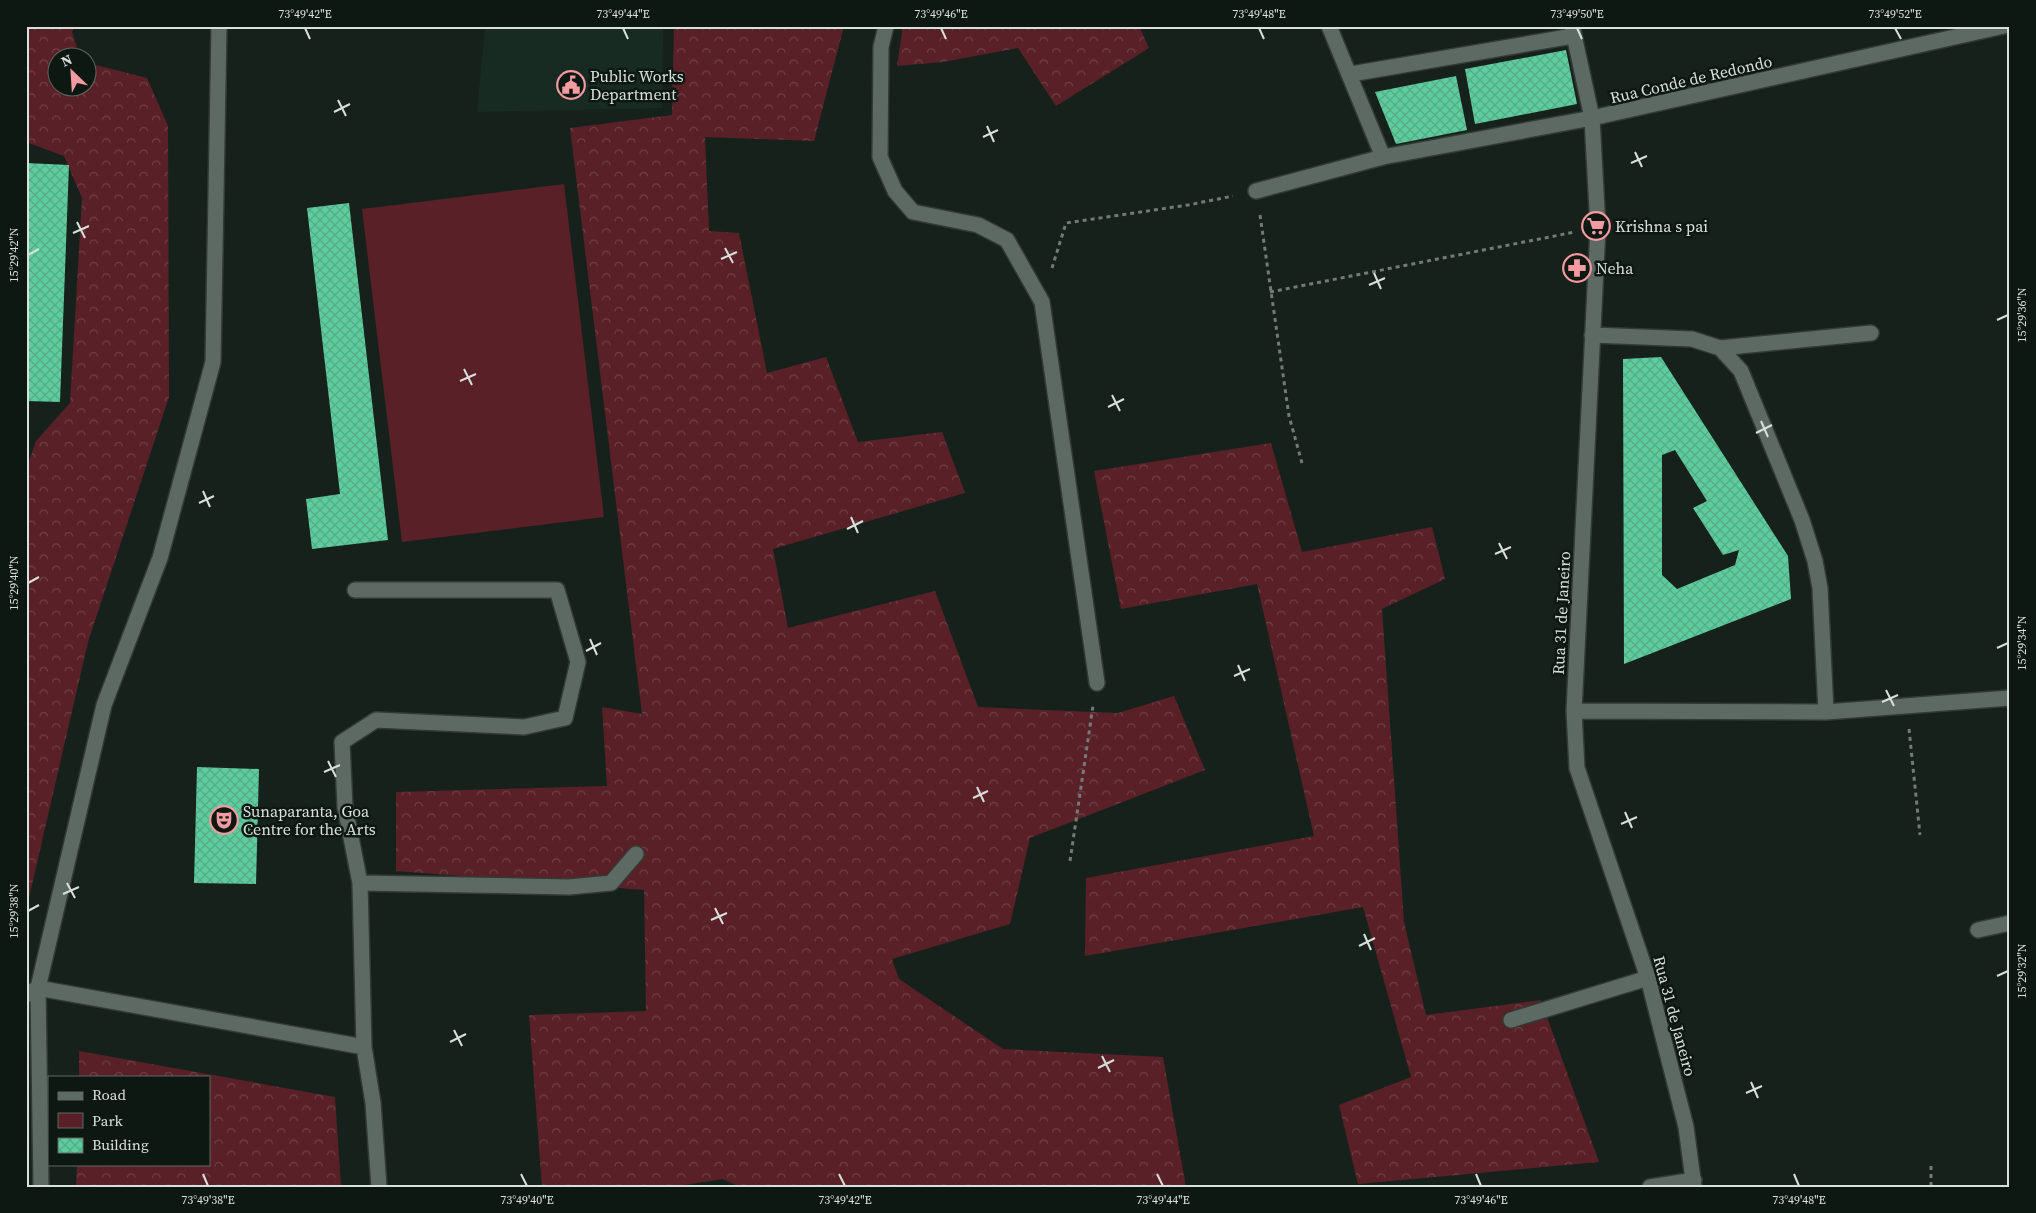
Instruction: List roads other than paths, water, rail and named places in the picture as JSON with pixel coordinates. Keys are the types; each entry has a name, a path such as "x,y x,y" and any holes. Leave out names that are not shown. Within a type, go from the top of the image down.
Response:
{"street":[{"path":"41,1187 32,992 104,705 160,558 212,362 219,26"},
{"path":"886,26 881,47 880,157 895,191 913,212 978,225 1007,240 1042,302 1097,683"},
{"path":"1330,26 1383,156"},
{"name":"Rua Conde de Redondo","path":"1256,191 1383,156 1592,118 1994,27"},
{"path":"1351,74 1572,31"},
{"name":"Rua 31 de Janeiro","path":"1572,31 1592,118 1598,228 1574,711 1577,768 1648,978 1686,1127 1694,1183"},
{"path":"1592,336 1692,339 1720,348 1871,333"},
{"path":"1720,348 1741,371 1802,520 1815,561 1820,588 1826,712"},
{"path":"355,590 557,590 578,662 565,718 524,727 376,720 342,742 346,807 360,883 364,1047 373,1102 379,1187"},
{"path":"1574,711 1826,712 2010,698"},
{"path":"360,883 569,887 611,883 636,854"},
{"path":"1978,930 2010,922"},
{"path":"1511,1020 1648,978"},
{"path":"32,992 364,1047"},
{"path":"1650,1187 1694,1183"}],"place":[{"name":"Public Works Department","path":"571,85"},
{"name":"Krishna s pai","path":"1596,226"},
{"name":"Neha","path":"1577,268"},
{"name":"Sunaparanta, Goa Centre for the Arts","path":"224,820"}]}
